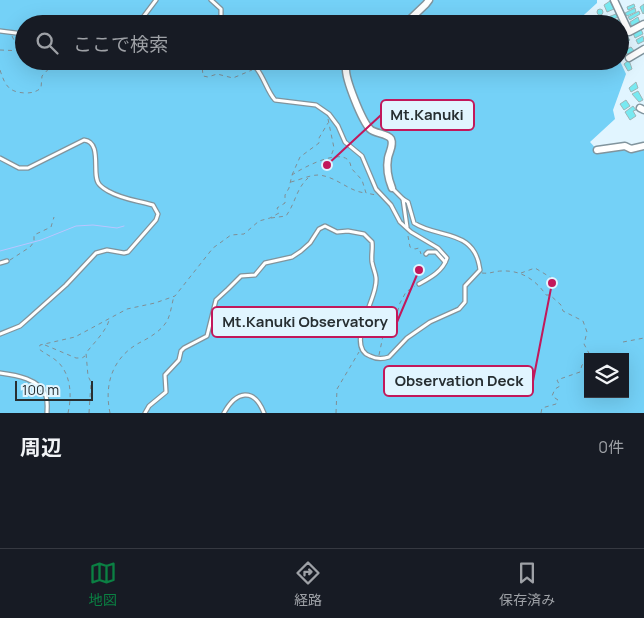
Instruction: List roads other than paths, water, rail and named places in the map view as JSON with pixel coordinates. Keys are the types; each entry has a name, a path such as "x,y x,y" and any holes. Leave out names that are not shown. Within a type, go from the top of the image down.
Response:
{"street":[{"path":"415,15 429,0"},
{"path":"614,0 621,15"},
{"path":"629,32 644,24"},
{"path":"629,58 644,49"},
{"path":"346,70 357,109 370,129 388,136 391,140 392,146 388,157 387,176 392,188"},
{"path":"597,150 625,146 631,149 644,146"}],"lane":[{"path":"145,15 156,0"},
{"path":"211,0 221,9 221,15"},
{"path":"0,31 15,33"},
{"path":"257,70 275,100 316,105 329,114 338,126 345,142 362,156 372,182 390,205 400,222 442,251 447,258 446,262 435,274 419,284"},
{"path":"0,158 19,168 28,168 84,140 88,140 96,156 96,178 100,186 119,198 152,205 158,214 156,220 128,252 111,250 96,252 66,285 20,326 0,334"},
{"path":"145,413 149,406 166,392 165,375 179,360 181,351 188,344 207,336 216,300 219,296 228,290 240,276 255,275 265,263 292,257 310,243 319,229 325,226 337,232 348,231 364,234 372,242 372,264 377,278 374,295 360,334 361,349 366,355 378,358 389,357 407,338 430,322 461,307 465,302 465,286 479,273 480,266 469,245 452,235 417,225 412,219 408,202 392,188"},
{"path":"403,199 406,227"},
{"path":"426,254 428,252 436,252 446,262"},
{"path":"0,263 7,262"},
{"path":"0,373 25,378 41,388 47,401 47,413"},
{"path":"224,413 237,397 246,395 252,396 259,401 264,413"}],"waterway":[{"path":"0,251 41,240 76,226 93,225 117,228 124,226"}],"place":[{"name":"Mt.Kanuki","path":"327,165"},
{"name":"Mt.Kanuki Observatory","path":"419,270"},
{"name":"Observation Deck","path":"552,283"}]}
